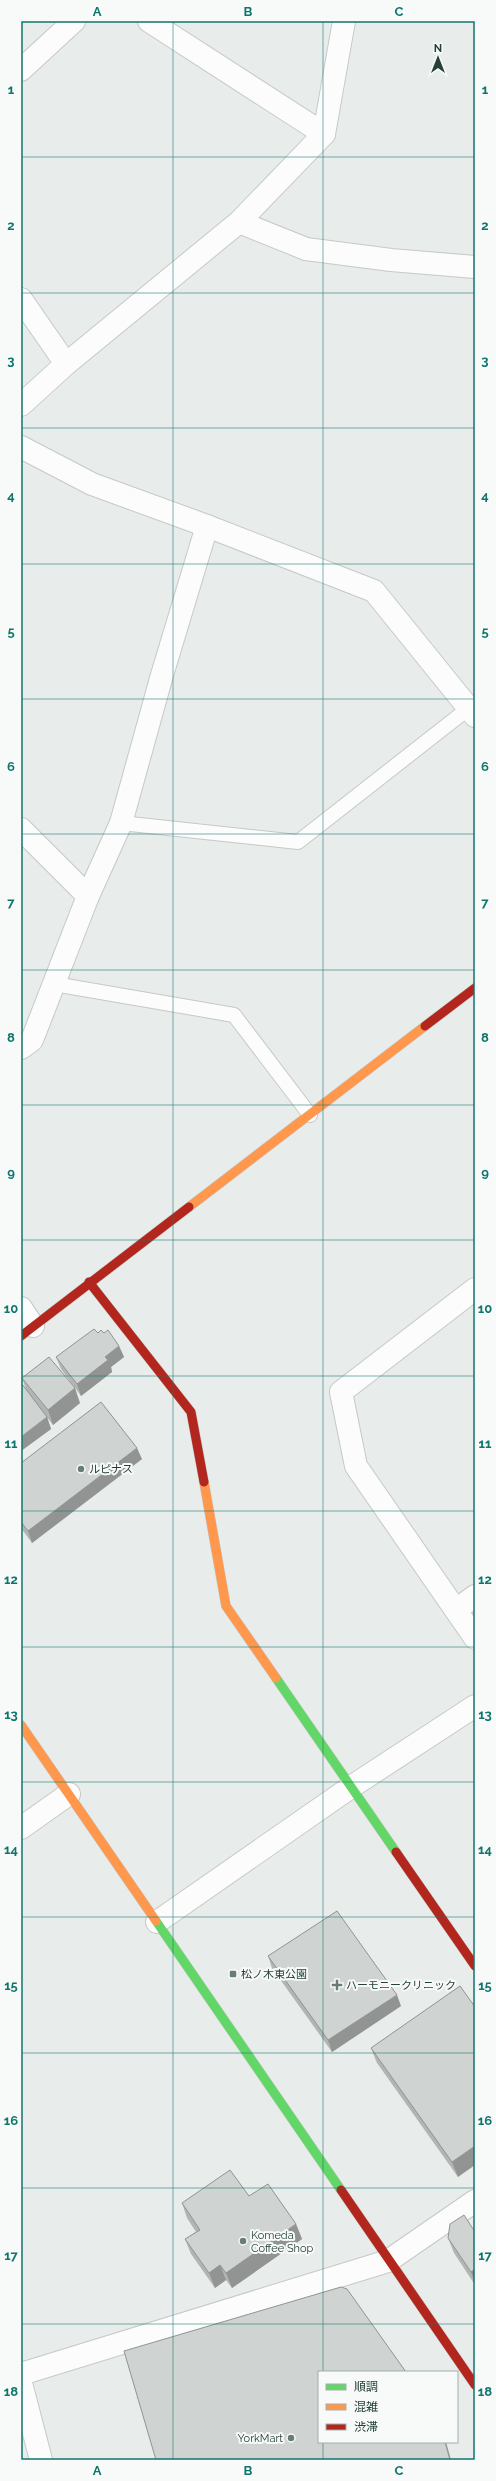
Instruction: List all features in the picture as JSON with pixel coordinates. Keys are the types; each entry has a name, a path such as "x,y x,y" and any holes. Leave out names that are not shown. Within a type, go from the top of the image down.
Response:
{"street":[{"path":"21,70 74,21"},
{"path":"149,21 324,134"},
{"path":"21,405 66,364 239,222 324,134 344,21"},
{"path":"239,222 306,249 391,260 475,267"},
{"path":"21,299 66,364"},
{"path":"21,447 92,484 207,526 374,591 472,712"},
{"path":"21,1048 32,1040 88,896 121,823 162,675 207,526"},
{"path":"21,829 88,896"},
{"path":"21,1308 27,1331 89,1282 475,988"},
{"path":"89,1282 191,1412 226,1606 475,1966"},
{"path":"475,1289 341,1392 356,1466 475,1638"},
{"path":"456,1610 475,1596"},
{"path":"157,1922 351,1787 475,1706"},
{"path":"21,1725 388,2261 475,2385"},
{"path":"21,1828 69,1794"},
{"path":"21,2374 388,2261 475,2201"},
{"path":"21,2383 41,2460"}],"lane":[{"path":"121,823 298,842 472,712"},
{"path":"54,984 234,1015 310,1115"}],"building":[{"path":"94,1329 98,1333 101,1330 104,1333 108,1330 119,1346 105,1357 108,1360 77,1384 56,1357"},
{"path":"49,1357 75,1388 48,1410 22,1378"},
{"path":"22,1384 47,1417 21,1437 21,1385"},
{"name":"ルピナス","path":"101,1402 137,1448 28,1531 21,1522 21,1463"},
{"path":"337,1911 397,1995 328,2040 268,1956"},
{"path":"460,1986 475,2007 475,2146 452,2162 371,2048"},
{"path":"230,2170 249,2196 268,2184 296,2224 226,2273 220,2265 209,2273 185,2239 200,2230 182,2203"},
{"path":"464,2215 475,2232 475,2269 471,2272 448,2238 450,2224"},
{"path":"341,2287 347,2289 405,2371 318,2371 318,2443 445,2443 450,2460 156,2460 124,2351"}],"traffic: fast":[{"path":"276,1678 396,1852"},
{"path":"156,1921 341,2190"}],"traffic: slow":[{"path":"189,1207 425,1026"},
{"path":"204,1482 226,1606 276,1678"},
{"path":"21,1725 156,1921"}],"traffic: jam":[{"path":"425,1026 475,988"},
{"path":"21,1336 189,1207"},
{"path":"89,1282 191,1412 204,1482"},
{"path":"396,1852 475,1966"},
{"path":"341,2190 475,2385"}],"place":[{"name":"ルピナス","path":"81,1469"},
{"name":"松ノ木東公園","path":"233,1974"},
{"name":"ハーモニークリニック","path":"337,1985"},
{"name":"Komeda Coffee Shop","path":"243,2241"},
{"name":"YorkMart","path":"291,2438"}]}
